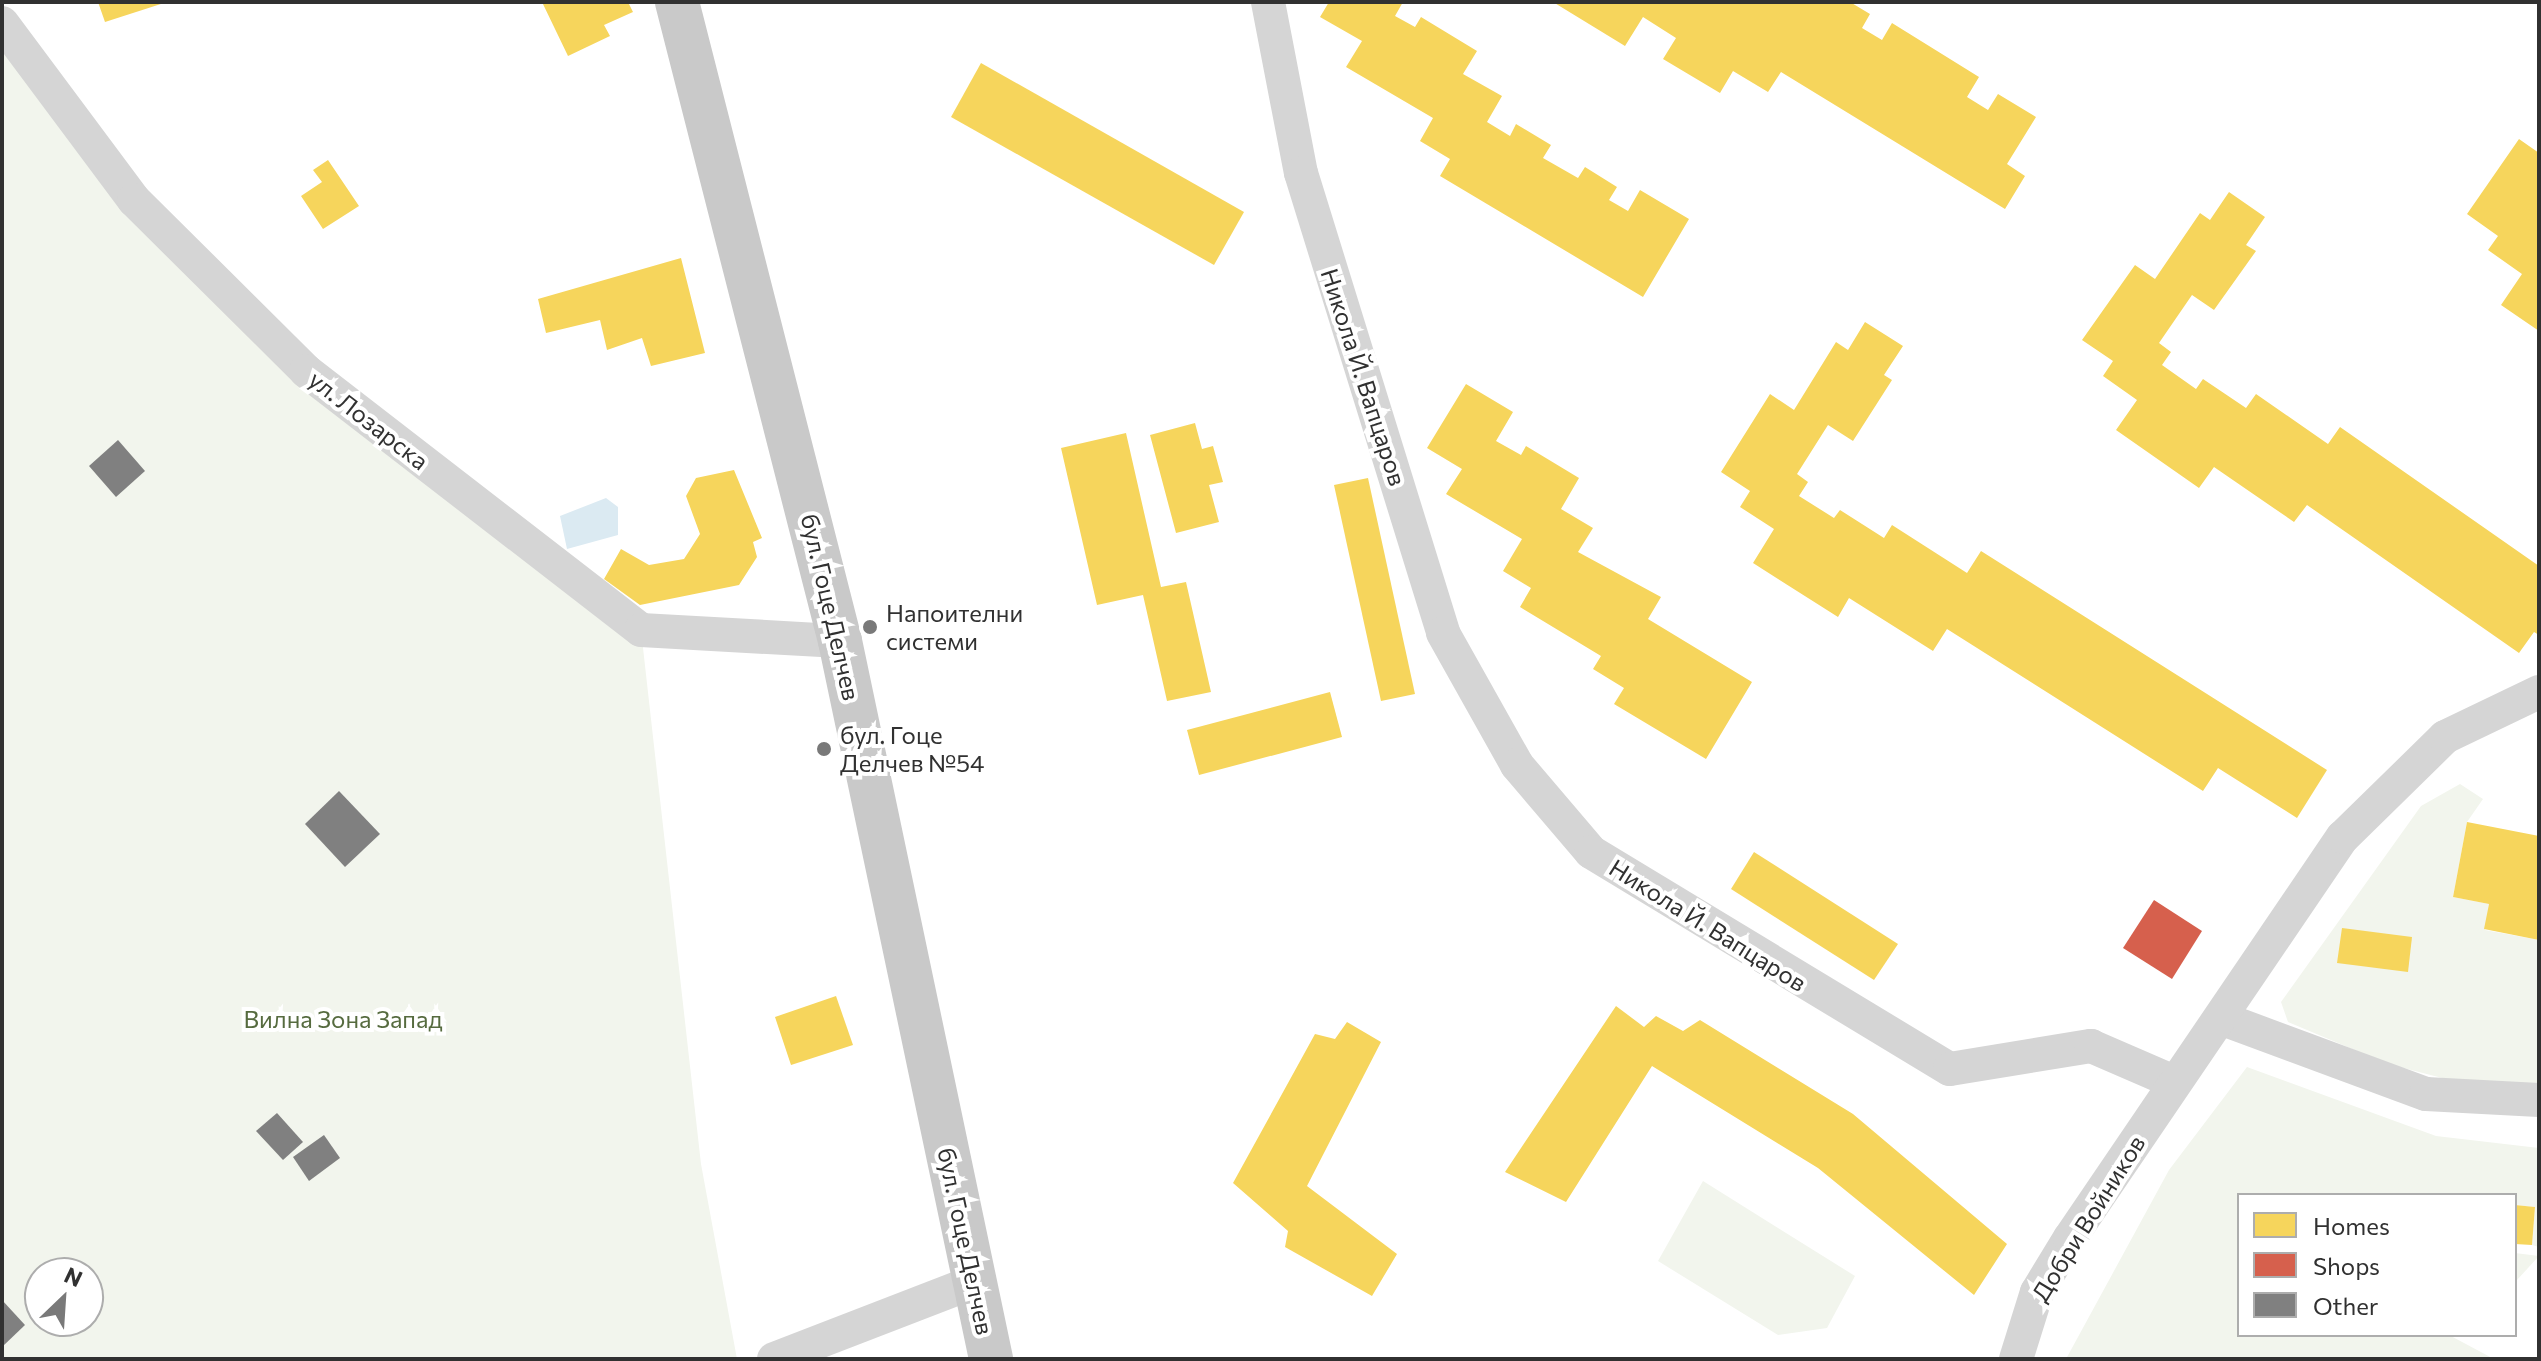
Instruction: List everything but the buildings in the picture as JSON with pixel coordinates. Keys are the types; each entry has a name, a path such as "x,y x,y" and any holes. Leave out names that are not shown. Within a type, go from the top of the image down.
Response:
{"main road":[{"name":"бул. Гоце Делчев","path":"677,2 840,641 991,1359"}],"street":[{"name":"Никола Й. Вапцаров","path":"1268,2 1301,173 1352,353 1443,633 1517,765 1591,852 1950,1069 2091,1046 2174,1082"},
{"name":"ул. Лозарска","path":"2,23 134,200 306,371 641,630 840,641"},
{"path":"2174,1082 2223,1019 2307,888 2377,800 2445,737 2539,692"},
{"path":"2223,1019 2426,1094 2539,1100"},
{"name":"Добри Войников","path":"2016,1359 2037,1292 2174,1082"},
{"path":"774,1359 976,1281"}],"green space":[{"name":"Вилна Зона Запад","path":"2,33 306,371 641,630 701,1164 737,1359 2,1359"},
{"path":"2460,784 2483,799 2467,822 2453,897 2489,904 2485,930 2539,940 2539,1086 2450,1080 2388,1064 2288,1022 2281,1002 2421,806"},
{"path":"2247,1067 2436,1136 2539,1148 2539,1247 2532,1245 2535,1207 2517,1205 2517,1193 2237,1193 2237,1337 2453,1337 2494,1359 2066,1359 2169,1170"},
{"path":"1703,1181 1855,1276 1827,1328 1778,1335 1658,1261"},
{"path":"2517,1253 2539,1256 2517,1280"}],"shaded area":[{"path":"606,498 618,507 618,535 567,549 560,516"}],"place":[{"name":"Напоителни системи","path":"870,627"},
{"name":"бул. Гоце Делчев №54","path":"824,749"}]}
